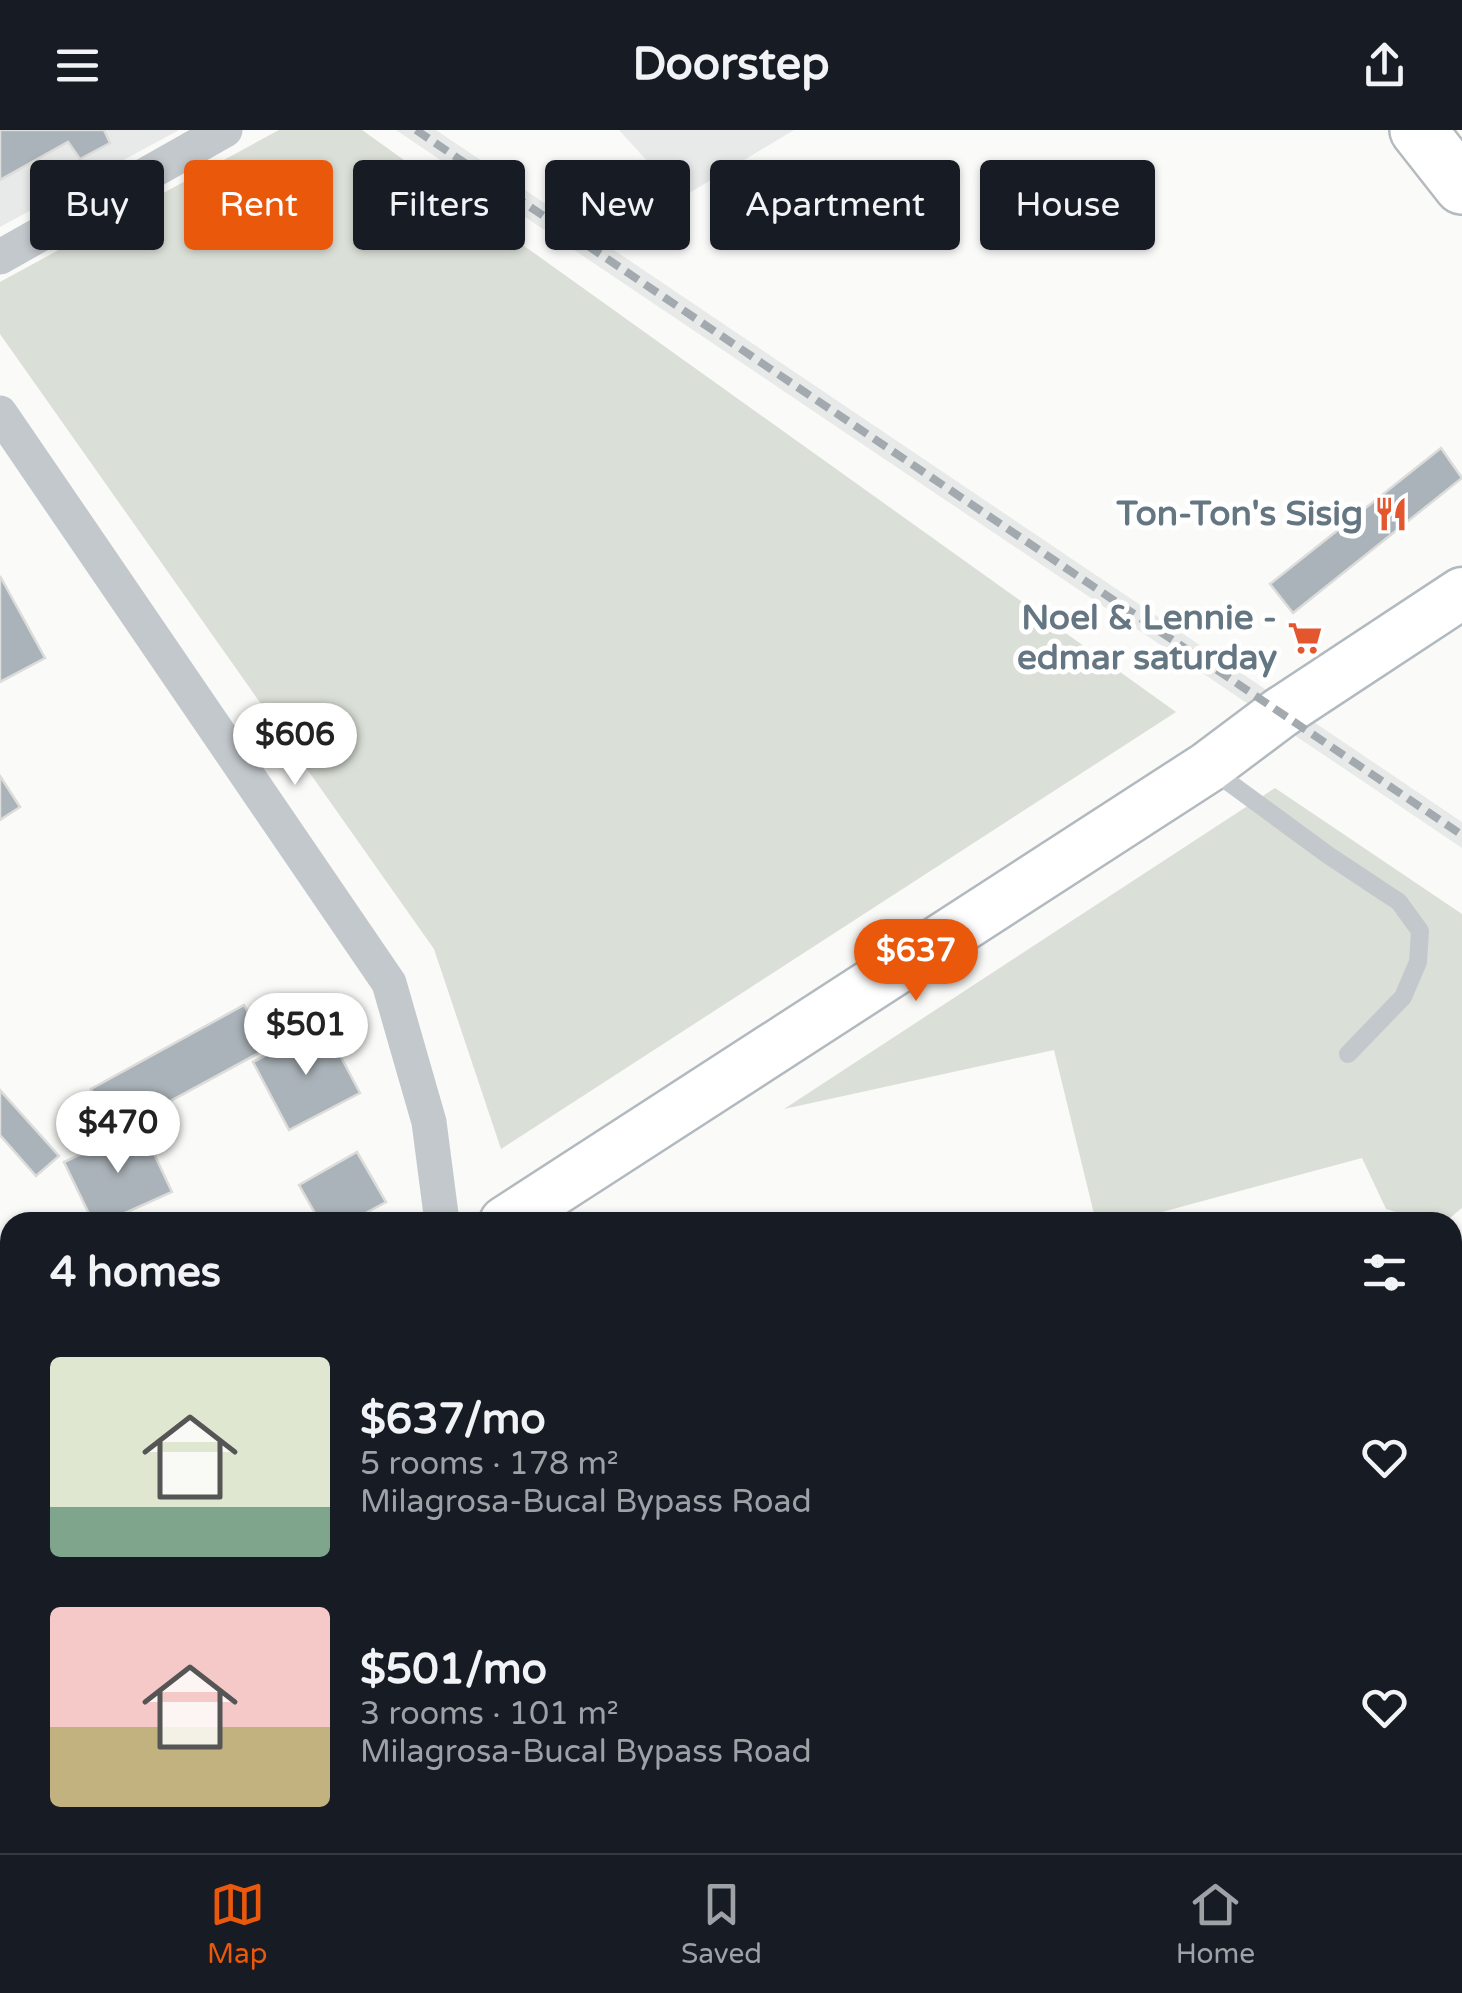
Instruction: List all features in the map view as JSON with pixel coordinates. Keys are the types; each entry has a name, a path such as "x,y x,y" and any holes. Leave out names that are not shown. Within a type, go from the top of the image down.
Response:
{"main road":[{"path":"1418,130 1462,186"},
{"path":"521,1212 1208,766 1280,713 1462,593"}],"street":[{"path":"0,257 225,130"},
{"path":"0,413 389,983 429,1122 441,1212"}],"lane":[{"path":"1208,766 1328,856 1399,902 1420,932 1418,962 1403,997 1348,1054"}],"shaded area":[{"path":"0,130 179,130 124,160 30,160 30,211 0,227"},
{"path":"279,130 362,130 404,160 353,160 353,250 525,250 525,247 1176,712 501,1149 434,949 0,334 0,282 59,250 164,250 164,193 184,182 184,250 333,250 333,160 224,160"},
{"path":"396,130 436,130 480,160 441,160"},
{"path":"619,130 794,130 744,160 710,160 710,181 690,193 690,160 646,160"},
{"path":"525,190 545,204 545,230 525,217"},
{"path":"574,250 614,250 1462,822 1462,848"},
{"path":"1275,788 1462,914 1462,1208 1457,1212 1386,1209 1362,1158 1162,1212 1094,1212 1054,1050 784,1109"}],"building":[{"path":"0,130 104,130 110,143 80,159 68,142 0,180"},
{"path":"1441,448 1462,478 1293,613 1270,584"},
{"path":"0,576 45,658 0,682"},
{"path":"0,776 20,807 0,820"},
{"path":"244,1005 268,1048 115,1131 91,1089"},
{"path":"324,1025 360,1093 289,1130 253,1062"},
{"path":"0,1090 59,1156 36,1176 0,1135"},
{"path":"141,1126 172,1192 127,1212 88,1212 64,1162"},
{"path":"357,1152 386,1202 368,1212 314,1212 299,1185"}],"railway":[{"path":"416,130 1462,835"}],"place":[{"name":"Ton-Ton's Sisig","path":"1391,514"},
{"name":"Noel & Lennie - edmar saturday","path":"1305,638"}]}
